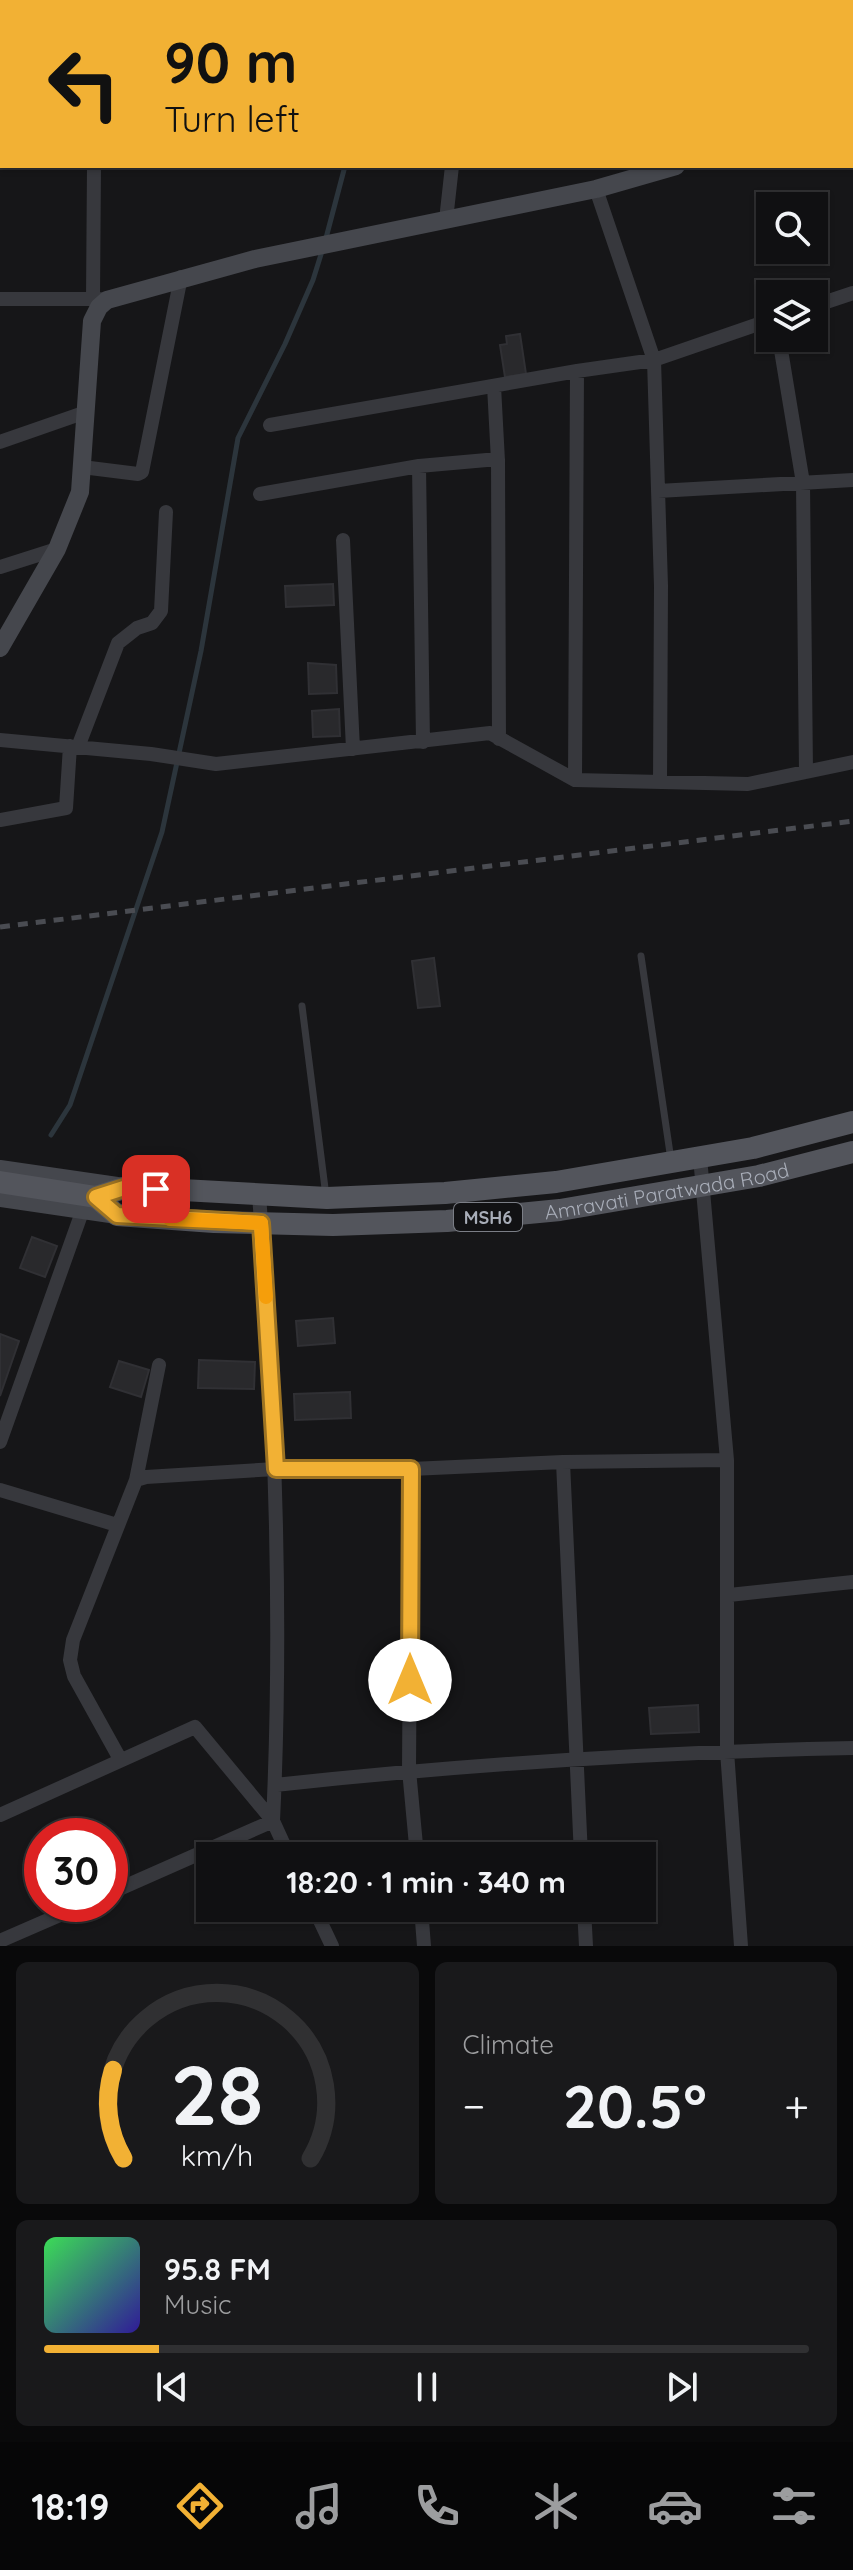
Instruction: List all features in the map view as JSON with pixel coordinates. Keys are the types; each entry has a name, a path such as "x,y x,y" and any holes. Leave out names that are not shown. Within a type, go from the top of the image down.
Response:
{"main road":[{"name":"MSH6","path":"0,1182 87,1201 127,1187 327,1198 445,1193 556,1182 753,1148 853,1122"},
{"name":"Amravati Paratwada Road","path":"87,1201 117,1215 261,1223 333,1225 461,1220 560,1210 759,1176 853,1152"}],"street":[{"path":"0,648 57,549 80,492 92,321 100,299 94,168"},
{"path":"446,220 452,168"},
{"path":"0,299 100,299 255,259 596,189 669,168"},
{"path":"596,189 654,360 661,586 660,782"},
{"path":"82,467 142,472 181,277"},
{"path":"828,301 853,293"},
{"path":"270,425 654,360 756,325"},
{"path":"781,352 803,483 806,772"},
{"path":"575,780 577,371"},
{"path":"494,386 498,461 499,739"},
{"path":"0,442 86,412"},
{"path":"260,494 419,466 495,457 498,461"},
{"path":"419,466 423,742"},
{"path":"658,491 853,480"},
{"path":"0,820 66,808 74,747 118,643 137,628 152,623 161,611 166,512"},
{"path":"343,540 353,749"},
{"path":"0,567 57,549"},
{"path":"0,740 151,754 216,764 490,733 575,780 748,784 853,762"},
{"path":"700,1157 705,1185 727,1460 727,1751 741,1946"},
{"name":"MSH6","path":"0,1169 127,1187"},
{"path":"259,1195 276,1469 279,1697 273,1821"},
{"name":"MSH6","path":"0,1198 87,1201"},
{"path":"0,1442 87,1201"},
{"path":"120,1759 74,1676 70,1660 73,1640 136,1480 159,1365"},
{"path":"136,1480 276,1469 411,1469 563,1462 727,1460"},
{"path":"563,1462 580,1842"},
{"path":"411,1469 409,1770 416,1842"},
{"path":"0,1490 117,1525"},
{"path":"729,1595 853,1582"},
{"path":"0,1815 195,1727 273,1821 283,1842"},
{"path":"275,1785 409,1770 577,1758 853,1748"},
{"path":"128,1885 273,1821"},
{"path":"0,1941 44,1922"},
{"path":"318,1922 325,1944"},
{"path":"422,1922 424,1946"},
{"path":"585,1922 586,1946"}],"lane":[{"path":"641,956 672,1162"},
{"path":"302,1006 327,1198"}],"building":[{"path":"520,334 526,374 505,377 500,345 507,344 506,336"},
{"path":"333,584 334,605 286,607 285,586"},
{"path":"308,663 336,665 337,693 309,694"},
{"path":"339,709 340,736 313,737 312,711"},
{"path":"434,958 440,1006 418,1008 412,961"},
{"path":"32,1237 57,1246 45,1277 20,1268"},
{"path":"333,1318 335,1343 298,1346 296,1321"},
{"path":"0,1334 19,1341 0,1396"},
{"path":"199,1360 255,1362 254,1389 198,1388"},
{"path":"119,1361 149,1370 141,1397 110,1387"},
{"path":"350,1392 351,1418 295,1420 294,1394"},
{"path":"698,1705 699,1732 651,1734 649,1708"}],"waterway":[{"path":"326,238 344,168"},
{"path":"51,1135 70,1105 162,832 201,651 238,438 285,344 313,280 323,248"}],"railway":[{"path":"0,927 853,821"}],"slow traffic":[{"path":"170,1219 261,1223 266,1297"}],"route":[{"path":"156,1189 127,1187 96,1197 117,1215 261,1223 276,1469 411,1469 410,1680"}]}
